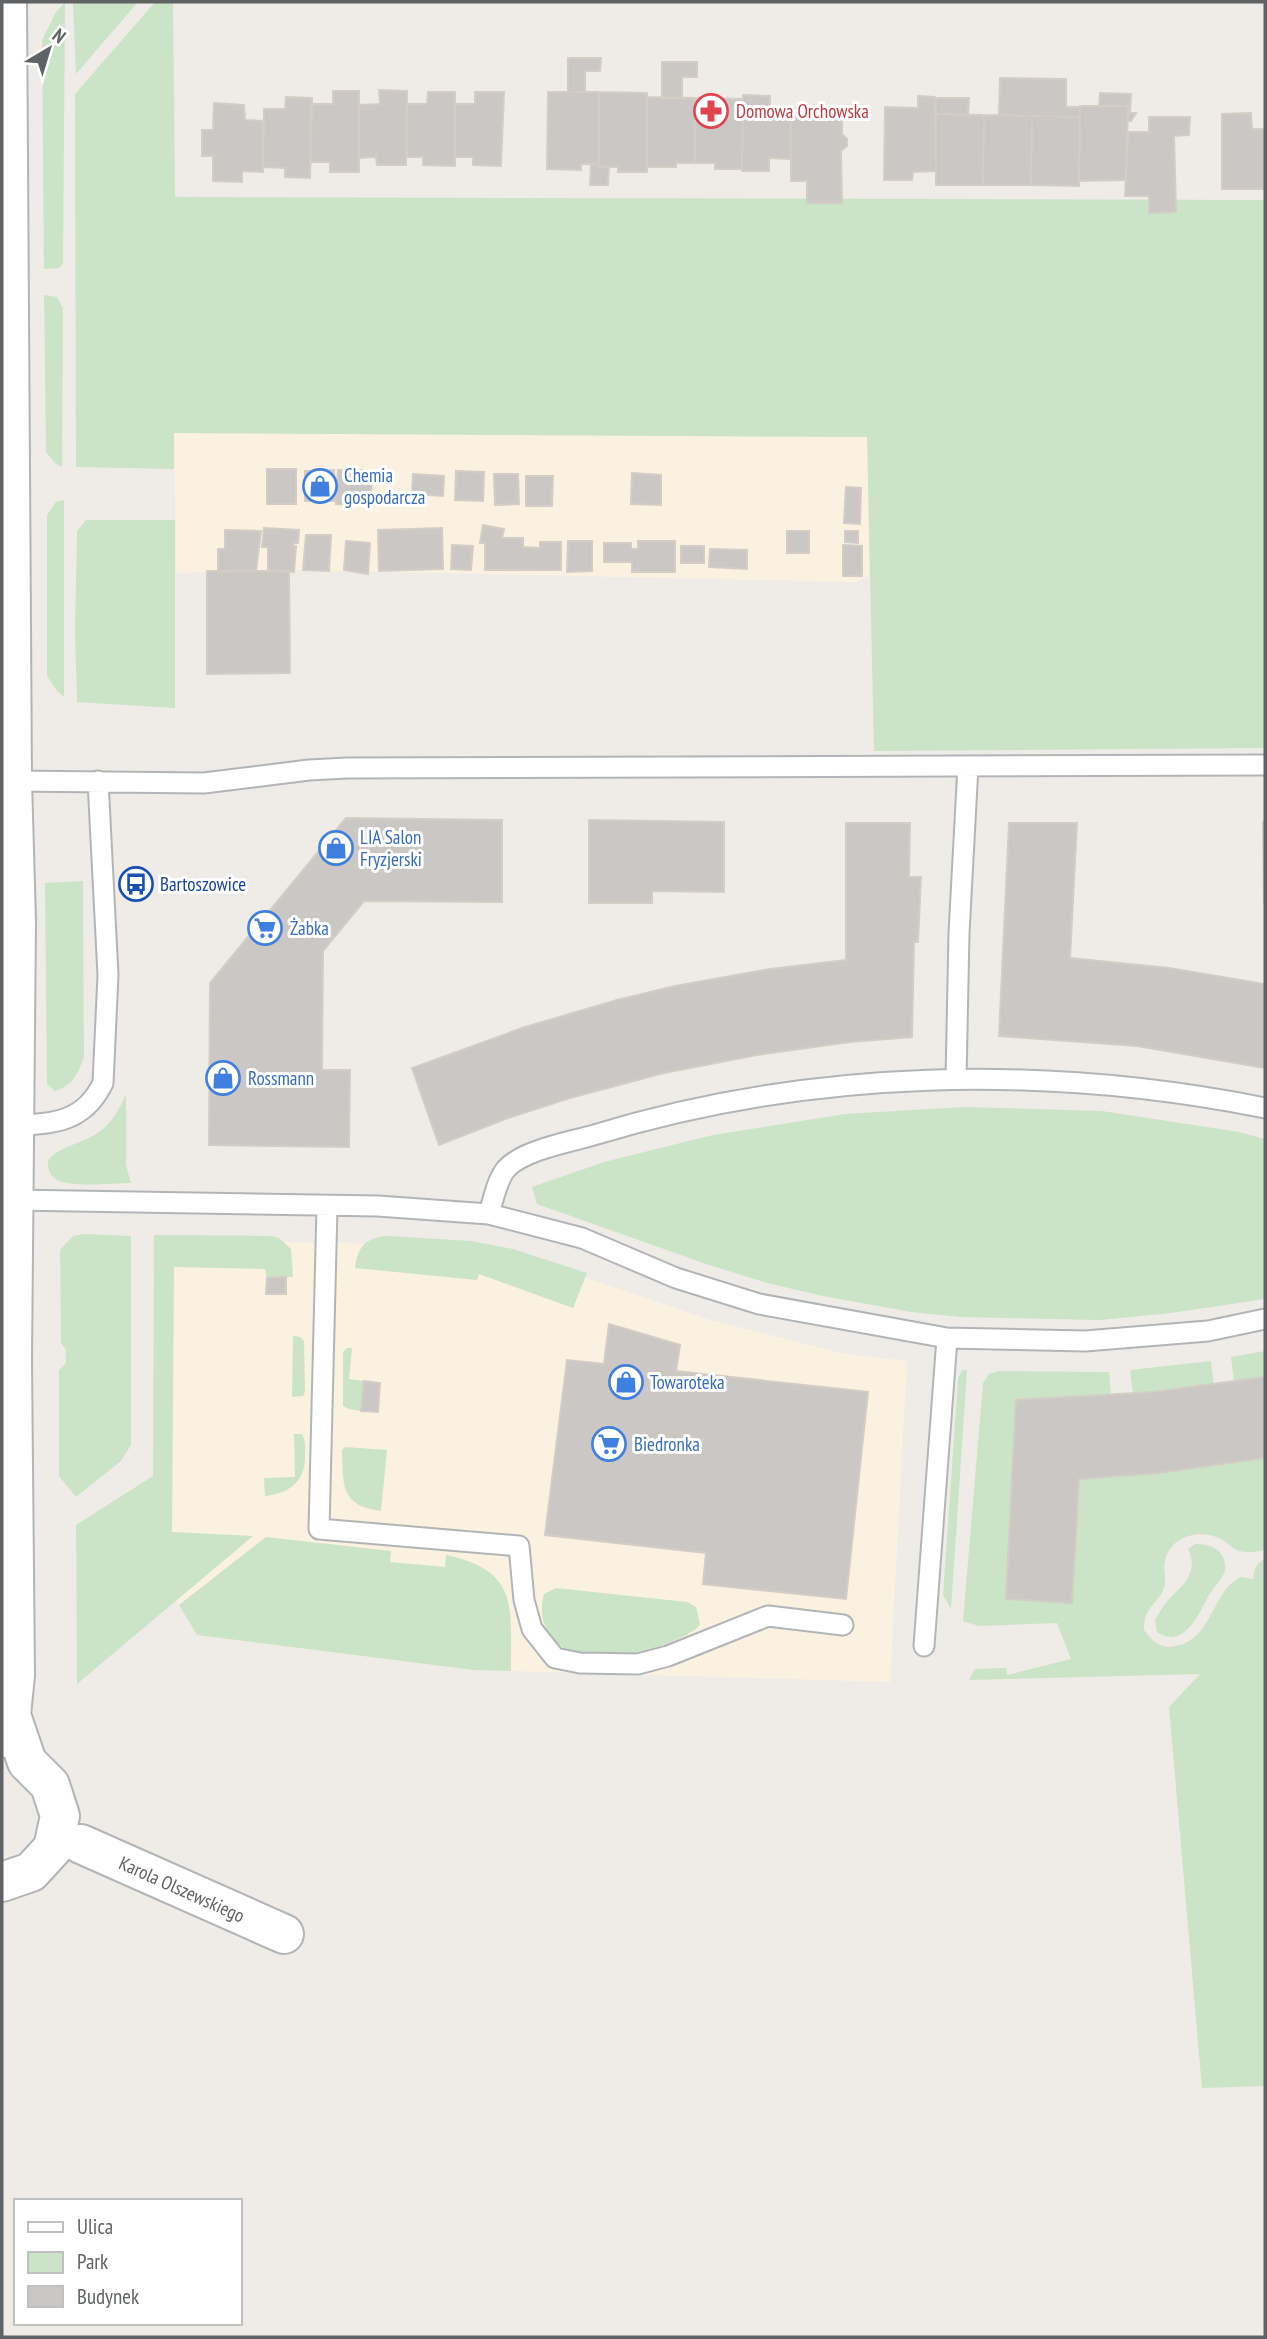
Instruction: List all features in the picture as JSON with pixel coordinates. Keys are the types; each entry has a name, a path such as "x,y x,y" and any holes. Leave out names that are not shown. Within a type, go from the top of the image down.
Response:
{"street":[{"path":"2,1882 31,1872 65,1836 50,1785 10,1743 15,1675 13,1200 16,921 6,405 7,2"},
{"name":"Karola Olszewskiego","path":"65,1836 284,1934"}],"lane":[{"path":"12,781 204,783 309,770 357,768 1265,765"},
{"path":"956,1079 959,933 968,766"},
{"path":"15,1125 45,1124 66,1119 86,1109 97,1097 103,1083 108,965 98,780"},
{"path":"489,1214 506,1170 526,1156 634,1123 758,1098 841,1087 956,1079 1078,1081 1220,1099 1265,1108"},
{"path":"13,1200 379,1206 489,1214 582,1238 676,1278 759,1304 947,1338 1085,1341 1208,1331 1265,1319"},
{"path":"327,1207 319,1529 519,1546 524,1600 532,1629 555,1657 580,1663 638,1664 668,1656 768,1616 843,1625"},
{"path":"924,1646 947,1338"}],"shaded area":[{"path":"174,433 868,437 869,576 856,582 294,570 176,573"},
{"path":"168,1240 494,1246 710,1320 845,1354 907,1361 890,1682 473,1670 197,1635 168,1586"}],"green space":[{"path":"65,2 63,264 59,268 44,269 42,40 56,12"},
{"path":"73,2 138,2 76,74"},
{"path":"155,2 173,2 175,197 1265,200 1265,748 874,751 867,437 174,433 174,469 76,467 75,94"},
{"path":"44,295 57,297 63,308 62,467 46,452"},
{"path":"64,500 64,697 47,676 47,515 56,502"},
{"path":"86,520 175,520 175,708 77,702 77,531"},
{"path":"83,881 84,1057 71,1082 55,1091 47,1084 45,883"},
{"path":"126,1094 126,1165 131,1183 73,1184 54,1178 49,1172 48,1160 59,1151 104,1128 114,1117"},
{"path":"964,1107 1102,1111 1239,1132 1265,1139 1265,1299 1100,1320 961,1317 911,1312 767,1283 706,1264 537,1204 532,1187 604,1162 713,1135 845,1114"},
{"path":"154,1235 271,1236 279,1238 291,1249 293,1277 267,1278 265,1269 174,1267 172,1532 253,1536 77,1684 76,1525 153,1476"},
{"path":"73,1236 131,1236 131,1445 121,1461 76,1497 59,1476 59,1370 66,1363 66,1350 61,1343 60,1250"},
{"path":"388,1236 471,1241 513,1249 587,1273 573,1308 479,1274 477,1280 355,1268 358,1254 368,1241"},
{"path":"293,1336 304,1341 305,1392 303,1396 292,1397"},
{"path":"352,1348 349,1379 364,1381 361,1411 343,1406 343,1352"},
{"path":"1265,1351 1265,1377 1234,1382 1231,1357"},
{"path":"1211,1361 1214,1385 1133,1394 1130,1370"},
{"path":"962,1370 967,1370 951,1609 943,1595 958,1379"},
{"path":"999,1371 1109,1372 1111,1395 1007,1599 1072,1602 1079,1479 1159,1473 1265,1458 1265,1550 1239,1551 1221,1539 1204,1534 1179,1540 1168,1552 1164,1564 1163,1589 1147,1614 1144,1630 1153,1641 1161,1645 1170,1647 1188,1642 1205,1625 1231,1584 1241,1577 1253,1579 1259,1562 1265,1559 1265,2086 1202,2088 1169,1707 1200,1674 969,1680 975,1669 1006,1668 1007,1675 1071,1659 1057,1623 979,1626 963,1621 983,1383 989,1374"},
{"path":"294,1434 302,1434 304,1439 305,1465 302,1473 288,1489 265,1496 264,1478 295,1477"},
{"path":"345,1447 387,1450 381,1511 358,1504 346,1491 342,1462 342,1450"},
{"path":"266,1537 391,1551 390,1562 445,1567 446,1555 488,1571 499,1582 510,1611 511,1671 473,1670 197,1635 179,1605"},
{"path":"1195,1544 1218,1550 1224,1559 1225,1571 1189,1627 1183,1633 1167,1636 1157,1632 1155,1620 1166,1602 1188,1578 1192,1562 1188,1549"},
{"path":"556,1588 687,1602 696,1607 700,1624 676,1640 621,1658 575,1653 563,1648 550,1636 543,1620 544,1594"}],"building":[{"path":"568,58 601,58 600,71 585,71 585,92 568,92"},
{"path":"662,62 697,62 697,77 682,77 682,98 662,98"},
{"path":"1000,78 1066,79 1066,107 1080,107 1080,117 999,115"},
{"path":"379,90 407,91 406,165 377,165 376,157 359,158 359,105 380,104"},
{"path":"333,91 359,91 359,172 330,172 330,162 310,162 311,104 333,104"},
{"path":"428,92 455,92 455,166 423,165 423,157 407,157 407,104 427,104"},
{"path":"475,92 504,92 501,166 473,165 473,157 455,157 455,104 475,104"},
{"path":"548,92 599,92 599,164 581,164 581,170 547,169"},
{"path":"599,92 647,93 647,172 618,172 618,167 599,167"},
{"path":"1100,93 1131,94 1130,113 1136,113 1131,121 1128,121 1128,106 1099,107"},
{"path":"743,95 770,96 770,108 791,108 790,159 769,158 769,171 742,171"},
{"path":"918,96 935,97 936,171 913,172 912,180 884,180 885,107 918,108"},
{"path":"286,97 312,98 310,178 285,177 285,168 263,167 264,109 285,109"},
{"path":"647,97 695,98 695,163 676,163 676,167 647,167"},
{"path":"695,98 743,99 742,169 715,169 715,163 695,163"},
{"path":"936,98 969,98 968,115 936,114"},
{"path":"214,103 244,105 245,120 263,121 263,172 242,171 242,182 213,181 213,156 202,156 202,130 213,130"},
{"path":"1080,106 1128,106 1126,180 1079,181"},
{"path":"791,108 842,108 842,134 847,139 847,146 841,151 842,203 807,203 807,181 791,181"},
{"path":"1251,113 1252,129 1265,129 1265,189 1222,189 1222,114"},
{"path":"936,114 984,115 983,185 936,185"},
{"path":"984,115 1032,116 1031,185 983,185"},
{"path":"1032,116 1080,117 1079,186 1031,185"},
{"path":"1149,117 1190,117 1189,135 1174,136 1176,212 1149,213 1149,196 1125,196 1128,132 1149,132"},
{"path":"591,164 609,167 608,185 590,185"},
{"path":"267,469 296,469 296,504 267,504"},
{"name":"Chemia gospodarcza","path":"334,470 335,501 305,501 305,471"},
{"path":"338,470 372,470 371,505 336,504"},
{"path":"456,471 484,472 483,501 455,500"},
{"path":"632,473 661,475 661,505 631,504"},
{"path":"413,474 444,476 443,496 412,494"},
{"path":"494,474 518,474 519,504 495,505"},
{"path":"526,476 553,476 552,506 526,506"},
{"path":"846,487 861,488 860,524 844,523"},
{"path":"483,525 504,529 502,538 523,538 523,547 540,548 540,542 561,542 561,570 485,570 485,543 480,543"},
{"path":"264,528 299,530 298,543 293,546 296,546 294,572 268,571 268,547 262,547"},
{"path":"442,528 443,569 379,571 378,530"},
{"path":"225,530 261,531 256,571 218,572 218,549 225,549"},
{"path":"787,531 809,531 809,553 787,553"},
{"path":"845,531 858,531 858,543 845,542"},
{"path":"306,535 331,535 329,571 303,570"},
{"path":"346,541 370,543 368,574 344,570"},
{"path":"568,541 592,541 592,571 567,572"},
{"path":"638,541 675,541 675,572 632,572 632,562 604,562 604,543 631,543 631,549 638,549"},
{"path":"452,545 473,546 471,570 451,569"},
{"path":"843,545 862,546 862,576 843,576"},
{"path":"681,546 704,546 704,563 681,563"},
{"path":"710,549 747,550 747,569 709,567"},
{"path":"207,571 289,571 290,673 207,674"},
{"path":"346,818 502,820 502,902 364,901 323,951 322,1070 350,1070 349,1147 209,1145 210,983"},
{"path":"589,820 724,822 724,892 652,891 652,903 589,903"},
{"path":"1265,822 1265,904 1264,904"},
{"path":"846,823 910,823 909,877 921,877 918,942 914,942 912,1037 850,1042 757,1055 664,1073 570,1098 508,1118 439,1145 412,1068 525,1027 617,1000 675,986 770,969 846,960"},
{"path":"1009,823 1077,823 1070,958 1169,968 1265,984 1265,1068 1137,1046 999,1036"},
{"path":"286,1277 286,1294 266,1294 267,1278"},
{"path":"609,1324 680,1345 676,1371 868,1392 846,1599 703,1584 706,1553 545,1535 567,1360 604,1364"},
{"path":"1265,1377 1265,1458 1159,1473 1079,1479 1072,1603 1006,1599 1016,1400 1153,1392"},
{"path":"364,1381 380,1383 378,1412 361,1411"}],"place":[{"name":"Domowa Orchowska","path":"711,111"},
{"name":"Chemia gospodarcza","path":"320,486"},
{"name":"LIA Salon Fryzjerski","path":"336,848"},
{"name":"Bartoszowice","path":"136,884"},
{"name":"Żabka","path":"265,928"},
{"name":"Rossmann","path":"223,1078"},
{"name":"Towaroteka","path":"626,1382"},
{"name":"Biedronka","path":"609,1444"}]}
